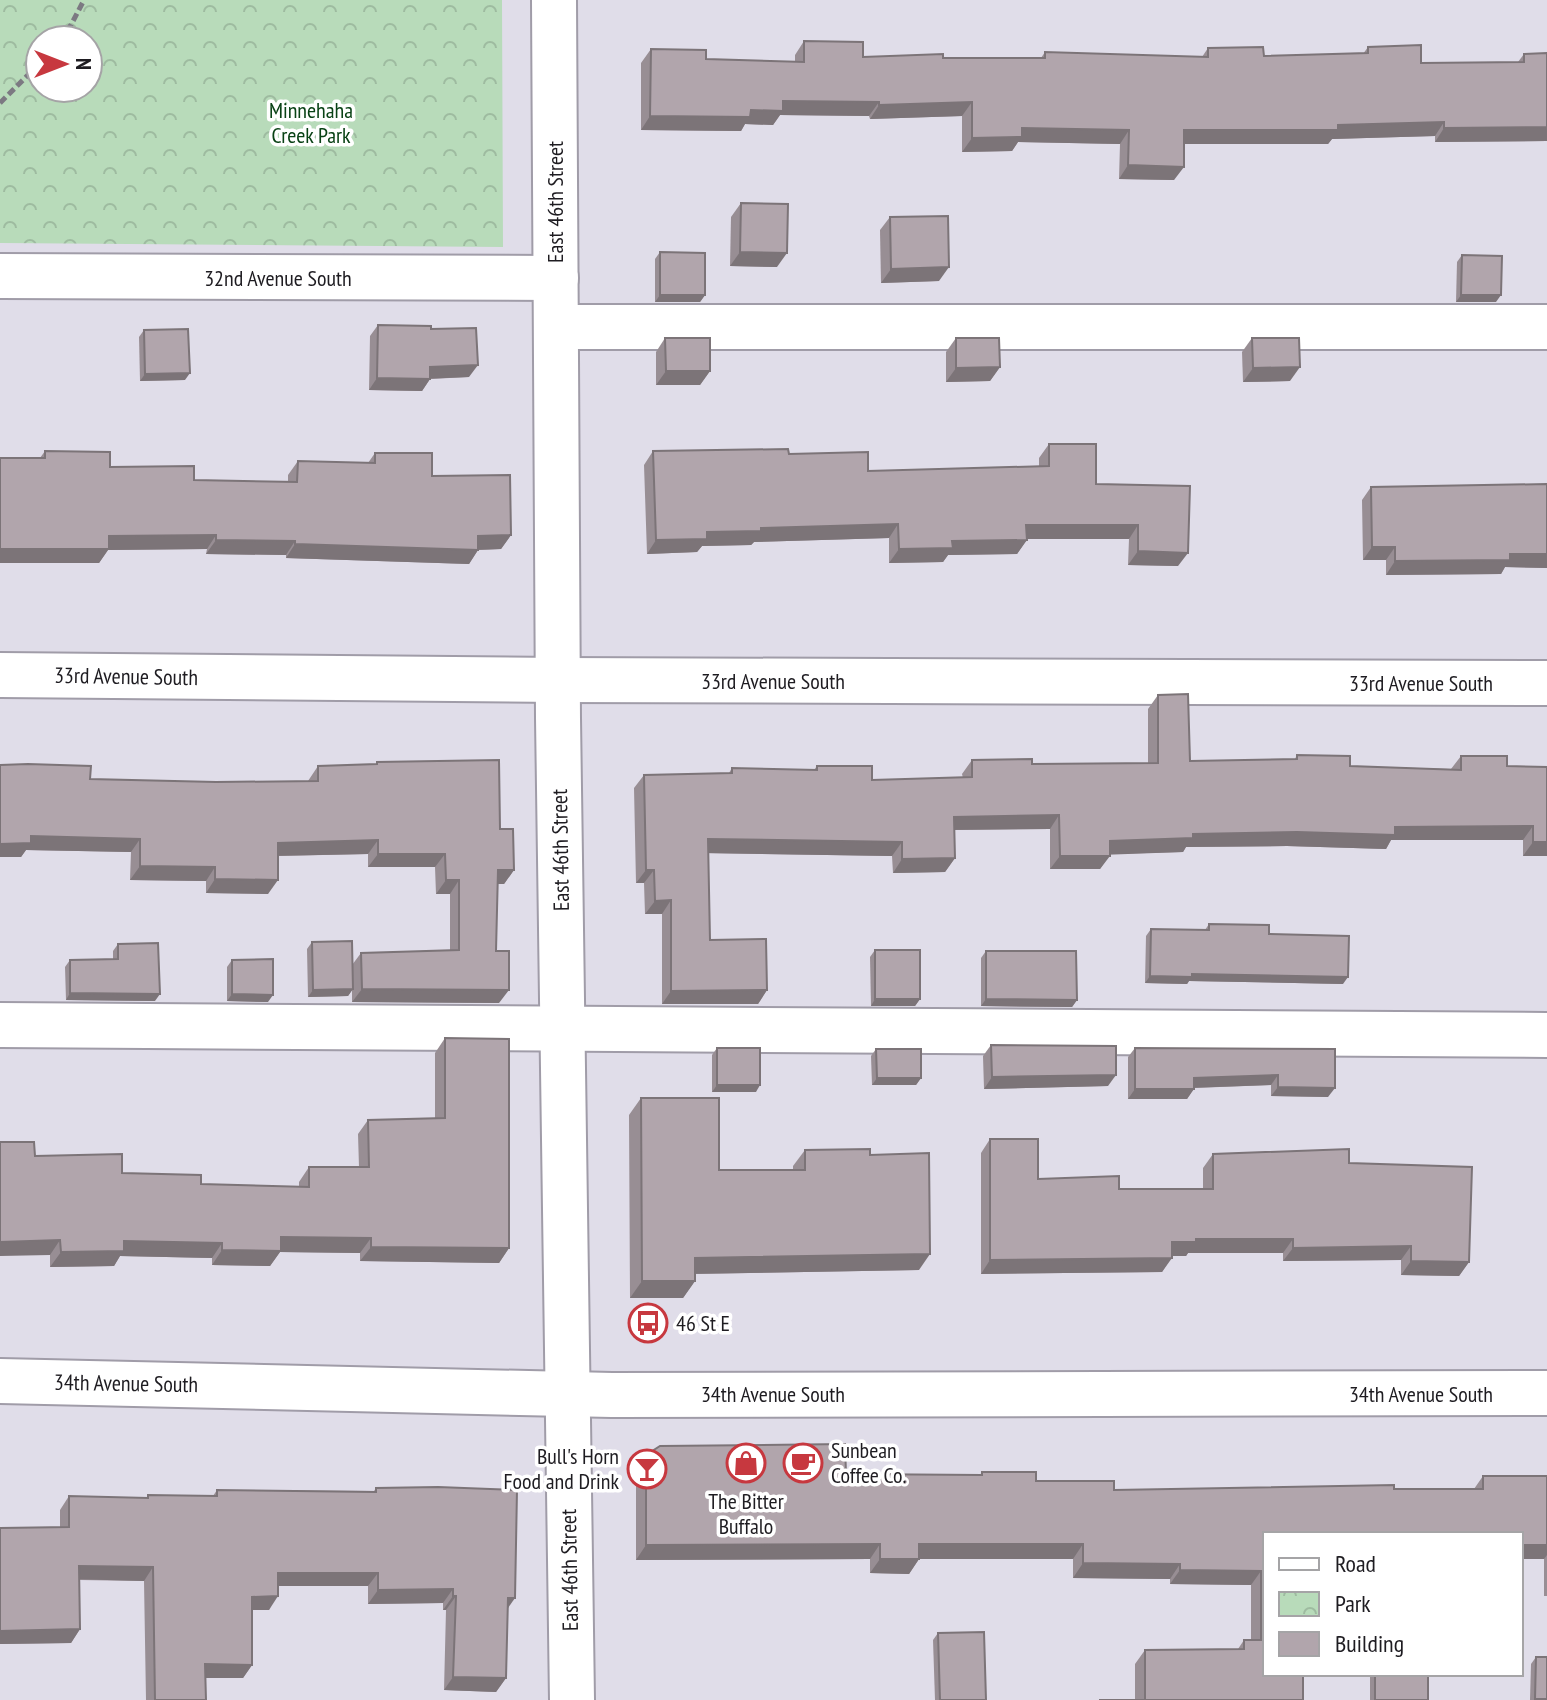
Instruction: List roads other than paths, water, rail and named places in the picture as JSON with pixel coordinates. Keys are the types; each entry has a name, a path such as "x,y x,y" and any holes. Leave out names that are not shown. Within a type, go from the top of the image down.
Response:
{"street":[{"name":"East 46th Street","path":"554,0 558,680 572,1700"},
{"name":"32nd Avenue South","path":"0,276 556,278"},
{"path":"557,327 1547,327"},
{"name":"33rd Avenue South","path":"0,675 1547,683"},
{"path":"0,1025 1547,1035"},
{"name":"34th Avenue South","path":"0,1381 568,1393 1547,1393"}],"place":[{"name":"46 St E","path":"648,1323"},
{"name":"The Bitter Buffalo","path":"746,1463"},
{"name":"Sunbean Coffee Co.","path":"803,1463"},
{"name":"Bull's Horn Food and Drink","path":"647,1469"}],"park label":[{"name":"Minnehaha Creek Park","path":"311,122"}]}
